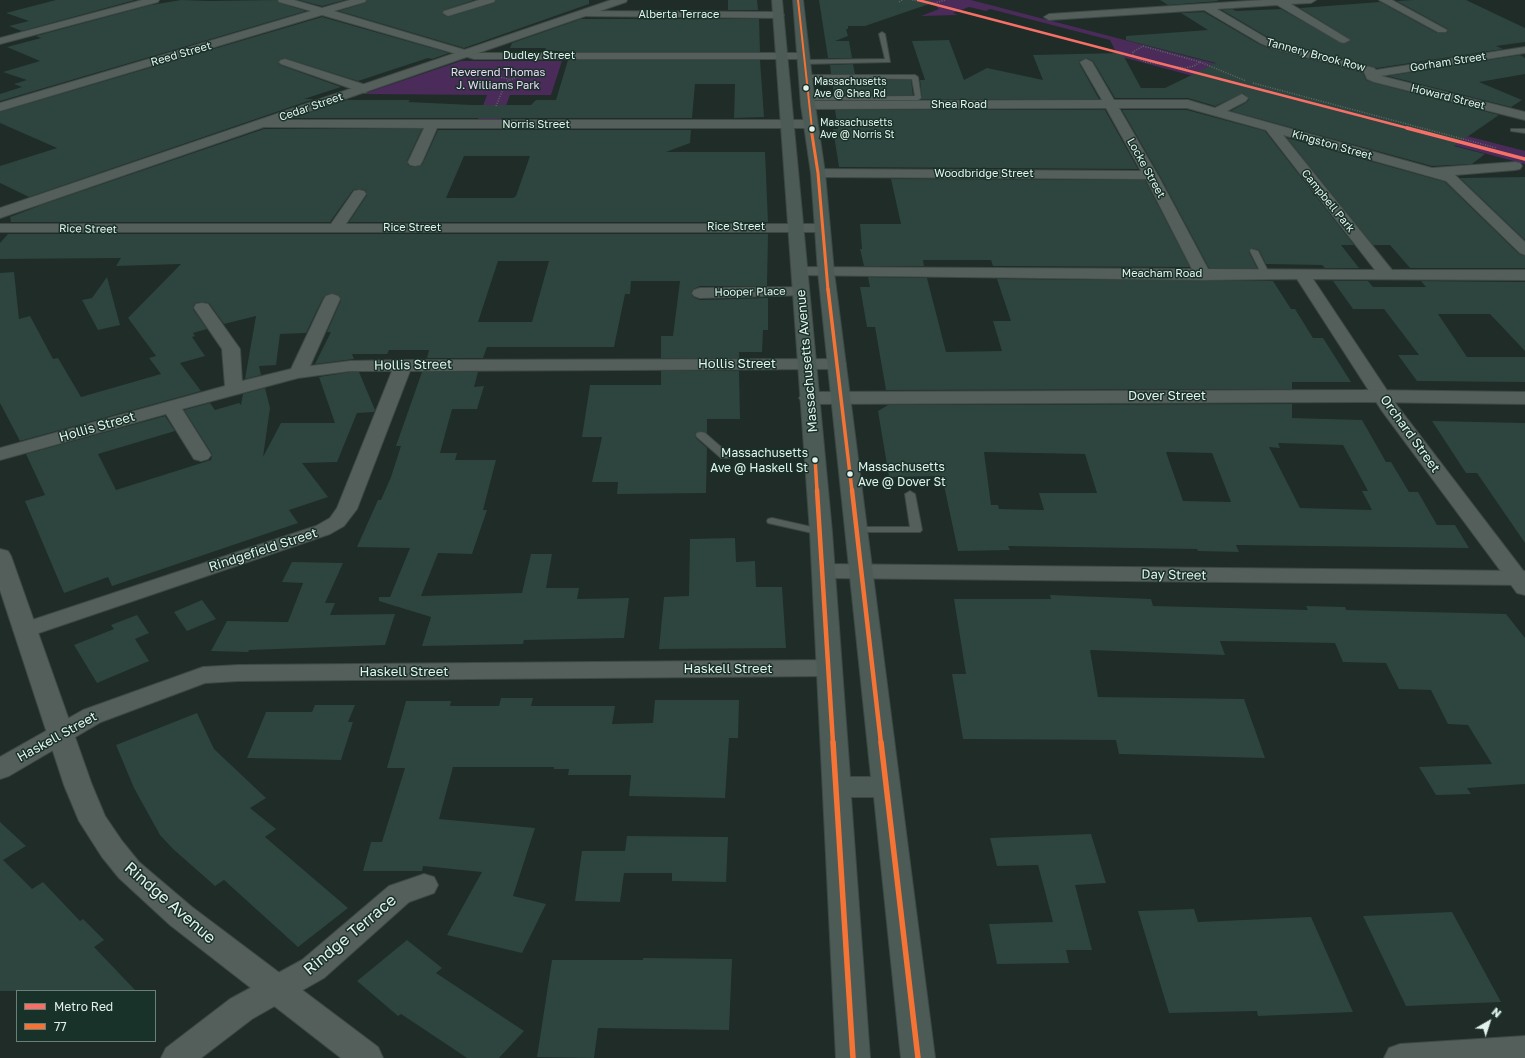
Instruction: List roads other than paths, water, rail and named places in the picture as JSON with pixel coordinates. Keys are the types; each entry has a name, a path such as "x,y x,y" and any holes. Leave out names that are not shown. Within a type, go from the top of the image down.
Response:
{"main road":[{"name":"Massachusetts Avenue","path":"777,0 788,124 794,227 800,272 800,292 821,532 853,1058"},
{"name":"Massachusetts Avenue","path":"798,0 803,59 818,173 826,272 842,398 918,1058"},
{"path":"836,787 886,787"}],"street":[{"path":"0,40 154,0"},
{"name":"Dudley Street","path":"285,0 474,56 782,56 803,59"},
{"name":"Reed Street","path":"0,107 361,0"},
{"path":"448,13 490,0"},
{"name":"Cedar Street","path":"0,213 622,0"},
{"name":"Tannery Brook Row","path":"1195,0 1268,43 1370,70 1371,76"},
{"path":"1049,17 1311,0"},
{"path":"1384,0 1442,30"},
{"path":"1279,2 1344,40"},
{"name":"Alberta Terrace","path":"580,14 778,15"},
{"path":"0,30 16,36"},
{"path":"218,30 239,37"},
{"name":"Gorham Street","path":"1371,76 1377,73 1525,50"},
{"path":"285,62 365,89"},
{"name":"Locke Street","path":"1086,62 1150,175 1203,275"},
{"name":"Howard Street","path":"1371,76 1525,116"},
{"path":"1216,112 1242,98"},
{"name":"Shea Road","path":"808,102 1110,104"},
{"name":"Kingston Street","path":"1110,104 1181,104 1216,112 1451,178 1525,250"},
{"path":"1506,111 1525,109"},
{"name":"Norris Street","path":"261,124 811,124"},
{"path":"415,162 432,125"},
{"name":"Campbell Park","path":"1270,127 1387,274"},
{"path":"1429,172 1515,166"},
{"name":"Woodbridge Street","path":"818,173 1150,175"},
{"path":"335,228 359,194"},
{"name":"Rice Street","path":"0,228 823,228"},
{"name":"Meacham Road","path":"800,272 1203,275 1525,275"},
{"name":"Orchard Street","path":"1302,275 1382,396 1522,582"},
{"name":"Hooper Place","path":"700,293 800,292"},
{"path":"298,373 332,299"},
{"path":"202,308 231,349 234,389"},
{"name":"Hollis Street","path":"0,454 234,389 298,373 350,366 837,364"},
{"name":"Rindgefield Street","path":"25,630 323,530 337,522 347,509 403,365"},
{"name":"Dover Street","path":"809,398 1382,396 1525,398"},
{"path":"171,406 201,455"},
{"name":"Rindge Avenue","path":"0,556 60,734 93,821 112,849 129,870 181,916 366,1058"},
{"name":"Day Street","path":"823,571 1522,582"},
{"name":"Haskell Street","path":"0,769 92,716 204,675 246,673 830,668"},
{"name":"Rindge Terrace","path":"177,1058 241,1009 313,969 399,894 424,885"},
{"path":"1400,1058 1525,1050"}],"lane":[{"path":"803,59 888,61 882,34"},
{"path":"806,77 915,77 918,98 808,102"},
{"path":"1513,130 1525,131"},
{"path":"1254,251 1266,275"},
{"path":"701,435 725,456"},
{"path":"857,530 916,530 910,494"},
{"path":"772,521 821,532"}],"metro line":[{"name":"Red","path":"918,0 1525,159"}],"place":[{"name":"Massachusetts Ave @ Shea Rd","path":"806,88"},
{"name":"Massachusetts Ave @ Norris St","path":"812,129"},
{"name":"Massachusetts Ave @ Haskell St","path":"815,460"},
{"name":"Massachusetts Ave @ Dover St","path":"850,474"}],"park label":[{"name":"Reverend Thomas J. Williams Park","path":"498,79"}]}
